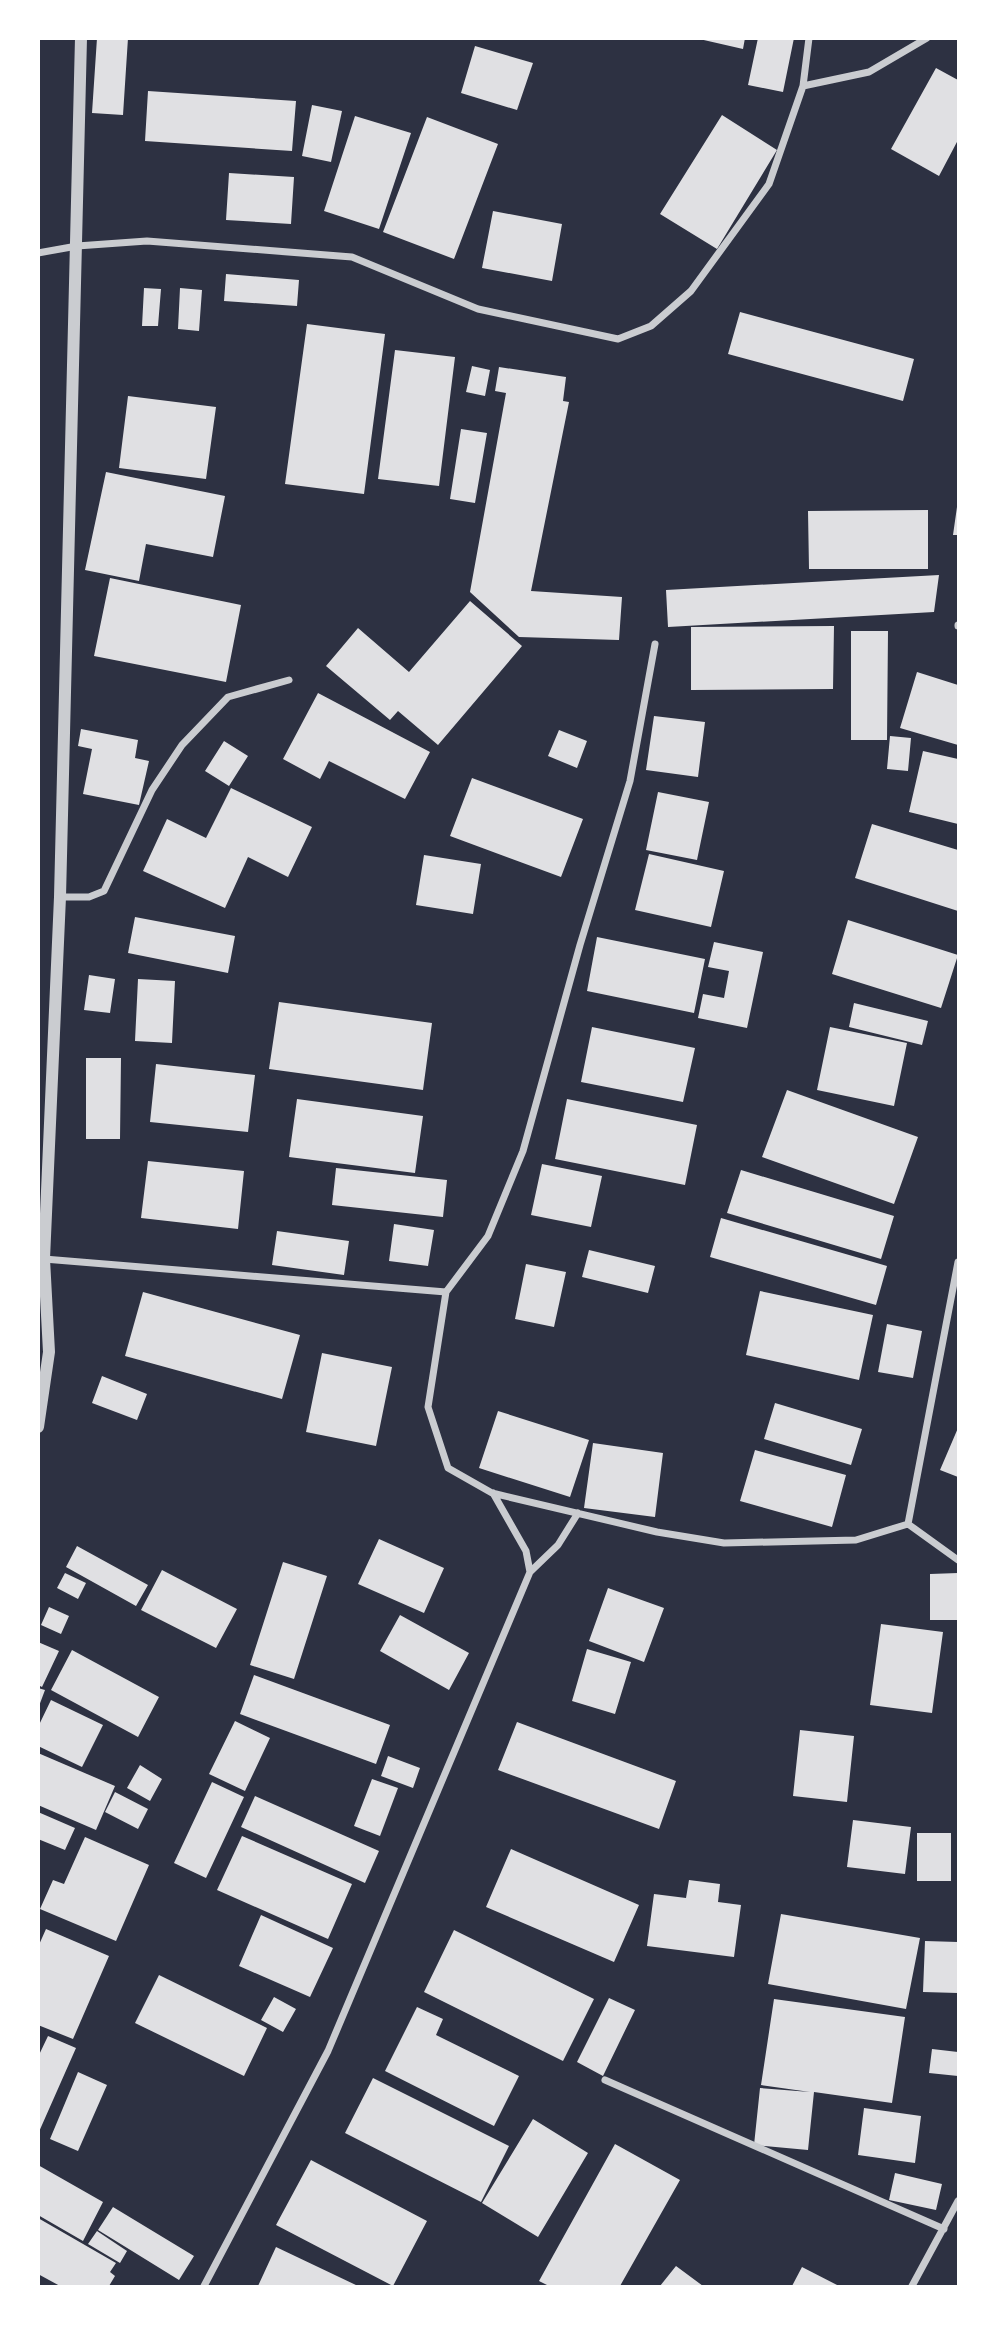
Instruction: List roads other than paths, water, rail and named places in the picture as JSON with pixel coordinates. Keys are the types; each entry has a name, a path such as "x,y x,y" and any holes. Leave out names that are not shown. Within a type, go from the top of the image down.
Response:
{"street":[{"path":"38,1427 48,1352 43,1203 60,897 81,38"},
{"path":"38,253 76,246 147,241 352,257 478,309 618,339 651,326 699,280 769,184 803,86 809,38"},
{"path":"803,86 869,72 928,38"},
{"path":"655,644 630,780 580,945 523,1152 488,1236 446,1292 428,1407 448,1468 492,1493 724,1544 856,1540 908,1524"},
{"path":"60,897 89,897 104,891 152,790 182,745 228,697 289,680"},
{"path":"44,1258 446,1292"},
{"path":"908,1524 958,1262"},
{"path":"492,1493 526,1551 530,1573"},
{"path":"204,2287 328,2050 530,1573 558,1545 578,1513"},
{"path":"908,1524 958,1560"},
{"path":"605,2080 944,2229"},
{"path":"912,2287 958,2200"}]}
